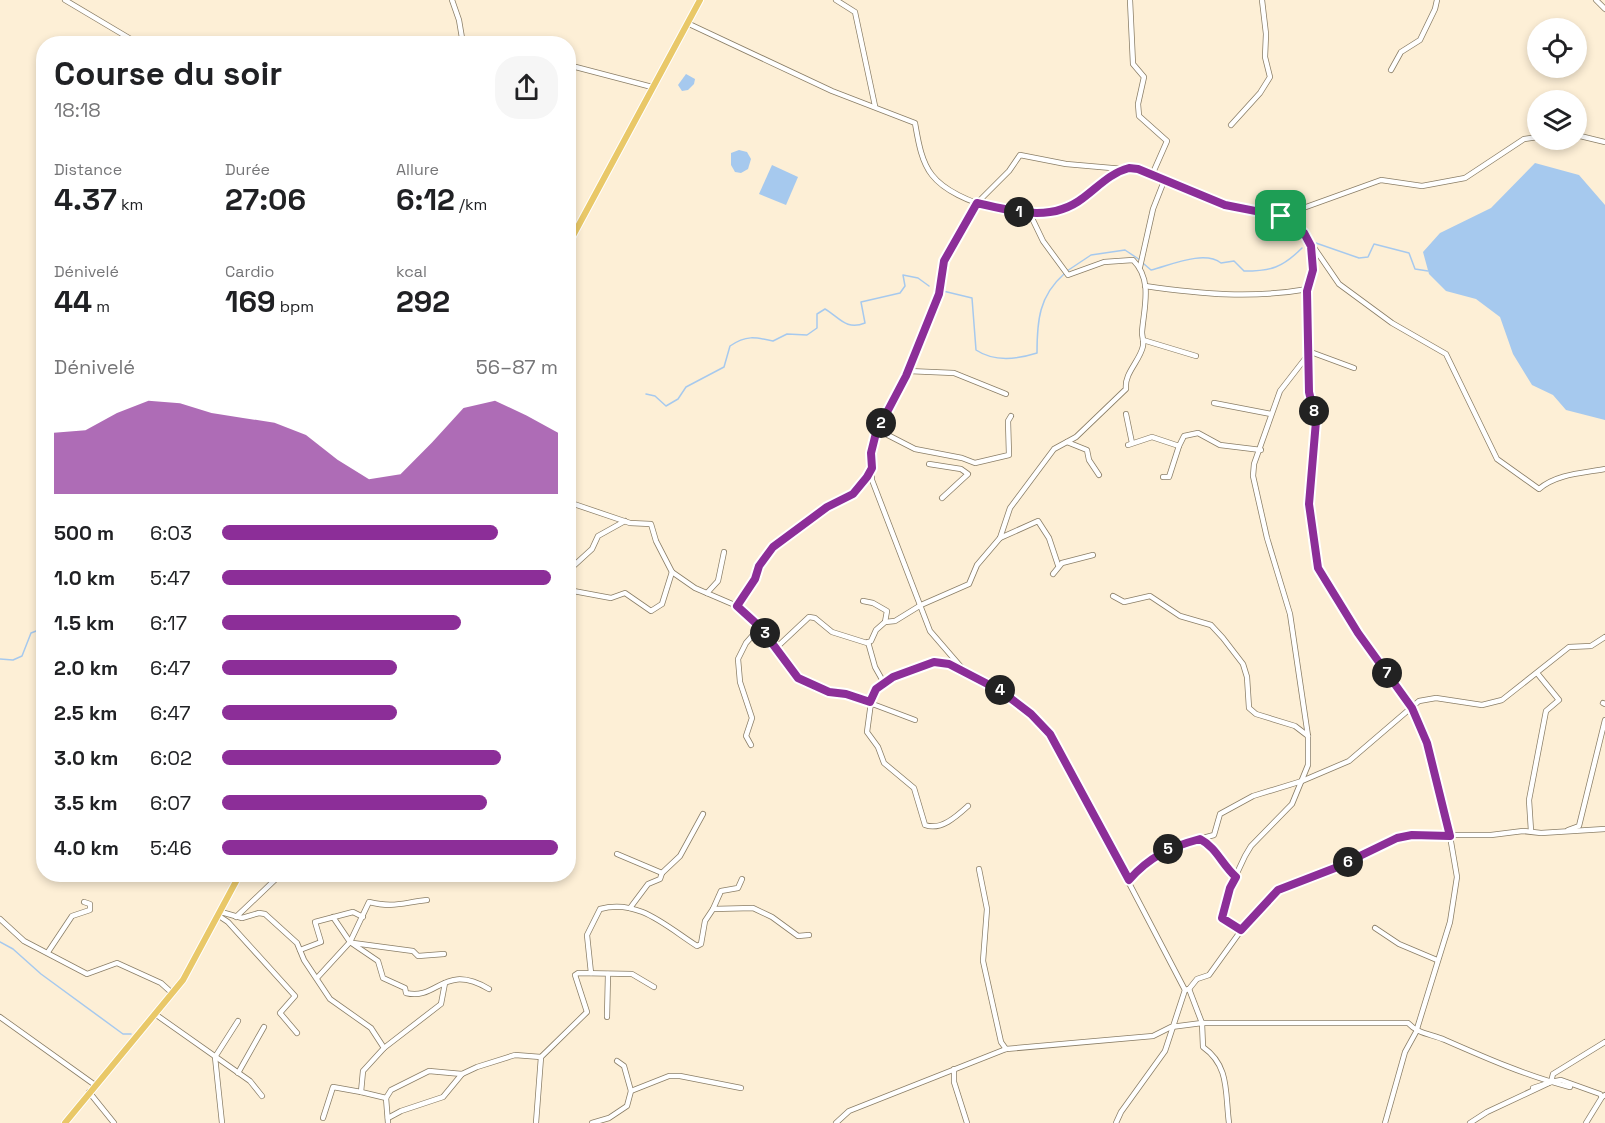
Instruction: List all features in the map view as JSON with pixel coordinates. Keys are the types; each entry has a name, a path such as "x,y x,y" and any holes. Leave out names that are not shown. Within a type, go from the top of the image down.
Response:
{"main road":[{"path":"576,230 700,0"},
{"path":"65,1123 193,965 236,882"}],"street":[{"path":"64,0 125,36"},
{"path":"452,0 461,36"},
{"path":"836,0 855,12 875,106"},
{"path":"1130,0 1133,64 1144,77 1138,104 1139,116 1167,141 1152,175"},
{"path":"1231,125 1260,93 1269,77 1265,57 1266,34 1262,0"},
{"path":"1391,70 1401,52 1420,40 1436,9 1437,0"},
{"path":"1596,0 1605,9"},
{"path":"687,23 832,91 915,123 918,144 930,173 941,185 977,203 1030,214 1070,208 1111,175 1123,169"},
{"path":"576,67 652,87"},
{"path":"1587,138 1605,142"},
{"path":"1281,216 1381,180 1422,186 1465,178 1527,139"},
{"path":"968,675 930,631 872,480 871,453 878,430 908,371 939,294 944,261 977,203 1009,171 1020,155 1066,164 1138,169 1164,182 1225,205 1281,216 1304,233 1311,246 1313,270 1308,289 1309,392 1316,421 1309,504 1318,568 1358,633 1412,708 1427,743 1450,836 1457,877 1450,922 1416,1032 1406,1052 1385,1123"},
{"path":"884,683 875,667 868,642 876,630 885,622 895,621 921,605 969,584 977,565 1000,538 1010,508 1054,449 1076,437 1126,389 1126,381 1143,346 1145,286 1140,267 1153,209 1164,182"},
{"path":"1030,214 1043,241 1068,275 1104,262 1133,260 1140,267"},
{"path":"1311,246 1317,249 1339,284 1392,323 1446,354 1497,459 1539,489 1546,483 1559,479 1605,469"},
{"path":"1145,286 1200,295 1242,296 1308,289"},
{"path":"1143,340 1196,356"},
{"path":"1308,353 1354,368"},
{"path":"1241,930 1222,918 1230,888 1251,846 1292,804 1308,765 1308,736 1290,614 1253,476 1254,464 1261,450 1280,391 1308,353"},
{"path":"908,371 954,373 1006,394"},
{"path":"1214,403 1271,414"},
{"path":"1126,414 1130,444 1152,436 1179,446"},
{"path":"878,430 915,449 968,461 990,462 994,458 1009,455 1008,421 1011,416"},
{"path":"1163,477 1169,477 1184,436 1198,433 1220,446 1261,450"},
{"path":"1067,442 1087,450 1089,460 1099,475"},
{"path":"961,469 968,461"},
{"path":"929,464 961,469 968,474 942,498"},
{"path":"737,606 755,579 759,566 773,547 827,507 853,494 872,468"},
{"path":"576,504 627,522 651,524 656,541 672,572 707,593 737,606 760,627 798,678 811,686 870,702 915,720"},
{"path":"1000,538 1038,521 1049,538 1058,565"},
{"path":"576,564 592,549 598,536 627,522"},
{"path":"707,593 718,581 724,552"},
{"path":"1053,574 1058,565 1092,555"},
{"path":"576,592 610,598 625,593 651,610 662,604 672,572"},
{"path":"1113,596 1124,602 1150,596 1180,616 1211,626 1243,664 1247,677 1249,708 1256,714 1295,726 1308,736"},
{"path":"863,601 873,603 887,611 885,622"},
{"path":"776,648 809,617 815,618 839,635 868,642"},
{"path":"752,745 746,736 752,718 740,682 738,659 746,643 760,627"},
{"path":"1129,880 1142,865 1172,846 1214,835 1220,814 1253,796 1302,781 1349,761 1419,701 1436,698 1482,705 1502,699 1569,647 1591,645 1605,637"},
{"path":"968,806 943,824 931,827 925,825 914,788 884,763 878,747 867,732 870,702 876,689 893,677 934,662 949,664 1001,691 1031,714 1050,734 1129,880 1160,947 1187,990 1202,1023 1203,1047 1216,1056 1225,1082 1229,1123"},
{"path":"1531,831 1529,800 1546,711 1560,699 1537,673"},
{"path":"1563,831 1579,826 1605,720"},
{"path":"630,908 648,884 660,879 662,873 680,856 703,814"},
{"path":"1116,1123 1121,1112 1165,1051 1171,1027 1187,990 1197,979 1209,975 1241,930 1278,890 1335,868 1397,838 1412,835 1450,836 1531,831 1542,833 1605,830"},
{"path":"1200,839 1215,850 1227,869 1236,877"},
{"path":"617,854 662,873"},
{"path":"980,868 987,909 983,961 1001,1042 1006,1049"},
{"path":"591,973 587,935 600,909 641,910 697,945 701,944 705,921 721,891 738,888 742,879"},
{"path":"236,917 273,882"},
{"path":"317,978 350,942 369,902 391,908 403,903 427,900"},
{"path":"48,952 72,916 90,910 90,904 84,902"},
{"path":"713,909 753,908 772,917 798,936 809,935"},
{"path":"300,950 321,942 315,922 353,912 363,916"},
{"path":"220,914 236,917 266,914 297,944 330,999 371,1028 384,1048"},
{"path":"220,914 295,996 279,1013 297,1033"},
{"path":"333,917 350,942 378,961 383,978 405,988 406,993 414,995 457,978 472,980 489,989"},
{"path":"0,919 24,941 48,952 58,962 87,974 117,963 161,983 172,993"},
{"path":"1375,928 1399,944 1437,960"},
{"path":"350,942 405,949 418,956 444,954"},
{"path":"607,1017 608,974"},
{"path":"536,1123 541,1057 586,1015 587,1009 575,975 632,974 654,987"},
{"path":"361,1092 363,1071 384,1048 441,1004 445,983"},
{"path":"155,1014 250,1081 262,1096"},
{"path":"0,1017 95,1084"},
{"path":"222,1123 215,1056 238,1021"},
{"path":"836,1123 849,1111 1006,1049 1153,1036 1171,1027 1202,1023 1408,1023 1416,1032 1442,1039 1485,1058 1570,1087"},
{"path":"238,1073 264,1027"},
{"path":"1551,1082 1553,1074 1605,1042"},
{"path":"388,1121 386,1098 391,1090 429,1071 462,1074 515,1055 541,1057"},
{"path":"592,1123 609,1119 627,1106 631,1091 624,1066 617,1061"},
{"path":"954,1069 954,1082 967,1123"},
{"path":"388,1121 401,1111 443,1097 462,1074"},
{"path":"631,1091 669,1076 680,1076 741,1088"},
{"path":"1470,1123 1486,1112 1524,1095 1538,1085 1561,1080 1604,1096 1586,1123"},
{"path":"323,1118 333,1087 386,1098"},
{"path":"89,1092 114,1123"}],"water":[{"path":"686,74 695,79 694,84 688,90 682,91 678,85"},
{"path":"739,150 747,152 751,159 748,169 741,173 735,172 731,165 731,153"},
{"path":"1535,163 1579,175 1605,205 1605,420 1566,410 1553,395 1532,385 1513,354 1500,317 1476,299 1446,291 1429,274 1423,252 1440,233 1491,208"},
{"path":"772,165 798,177 786,205 759,194"}],"waterway":[{"path":"1313,242 1359,258 1368,257 1374,244 1409,253 1415,269 1428,271"},
{"path":"1144,264 1151,270 1187,260 1206,258 1221,263 1234,261 1244,271 1262,270 1282,264 1302,248"},
{"path":"1067,271 1091,255 1125,250 1140,260"},
{"path":"943,291 972,298 976,350 998,358 1022,357 1037,353 1039,320 1044,300 1064,274"},
{"path":"646,394 655,396 666,406 678,399 686,387 724,367 730,346 736,342 751,338 773,341 787,334 807,335 817,328 817,314 825,309 848,324 865,323 861,302 900,293 905,286 903,275 918,278 929,286"},
{"path":"0,659 13,660 22,656 31,633 36,631"},
{"path":"0,942 13,949 41,974 123,1034 131,1034"}],"route":[{"path":"1129,168 1138,169 1164,182 1225,205 1281,216 1304,233 1311,246 1313,270 1307,291 1309,392 1316,421 1309,477 1309,504 1318,568 1358,633 1412,708 1416,723 1427,743 1450,836 1412,835 1397,838 1354,860 1278,890 1241,930 1222,918 1230,888 1236,877 1227,869 1210,844 1200,839 1172,846 1158,854 1142,865 1129,880 1050,734 1031,714 1001,691 949,664 934,662 893,677 876,689 870,702 838,692 829,692 811,686 798,678 760,627 737,606 755,579 757,569 773,547 827,507 853,494 867,477 872,468 871,453 876,433 906,376 939,294 944,261 977,203 1030,214 1060,211 1070,208 1111,175 1129,168"}]}
